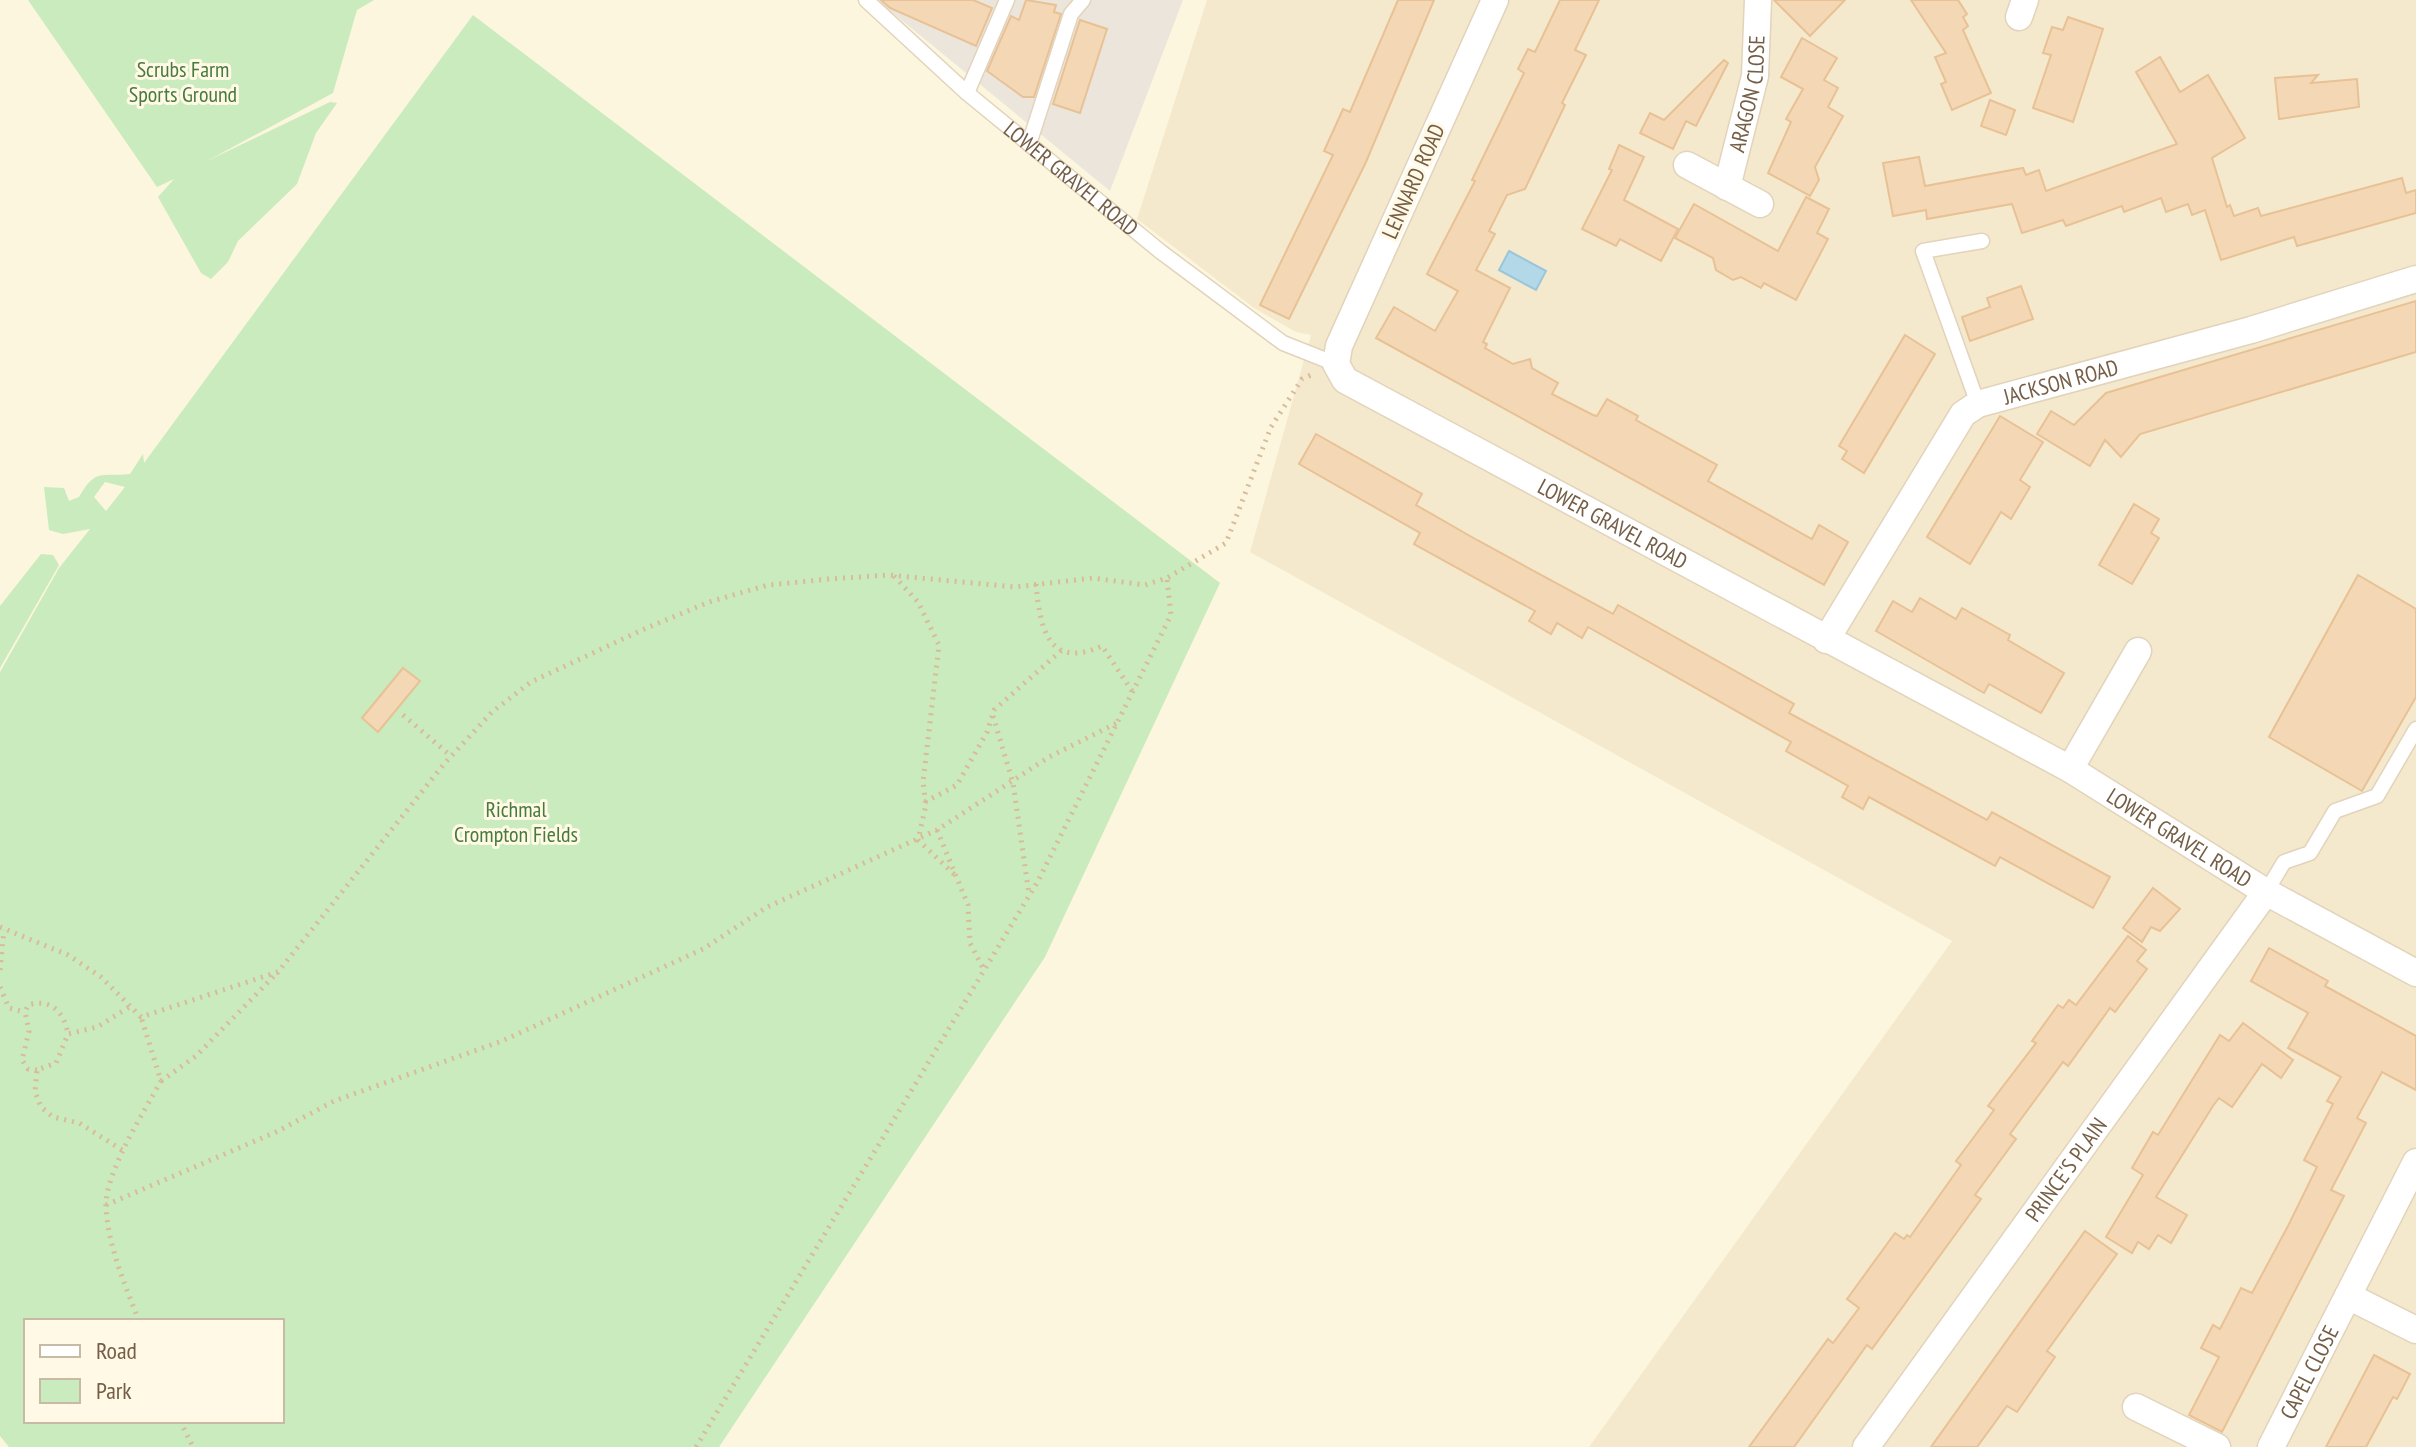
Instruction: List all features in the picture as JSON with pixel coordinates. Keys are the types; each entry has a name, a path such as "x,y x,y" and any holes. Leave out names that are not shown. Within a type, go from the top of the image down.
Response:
{"street":[{"name":"LENNARD ROAD","path":"1336,364 1339,346 1495,0"},
{"name":"ARAGON CLOSE","path":"1727,187 1755,76 1758,0"},
{"name":"ARAGON CLOSE","path":"1687,165 1760,204"},
{"name":"JACKSON ROAD","path":"1826,640 1963,414 1978,404 2251,330 2416,279"},
{"name":"LOWER GRAVEL ROAD","path":"1336,364 1345,380 2070,769 2266,892 2416,973"},
{"path":"2070,769 2138,651"},
{"name":"PRINCE'S PLAIN","path":"1866,1447 2266,892"},
{"name":"CAPEL CLOSE","path":"2271,1447 2416,1162"},
{"path":"2348,1296 2416,1330"},
{"path":"2136,1407 2217,1447"}],"lane":[{"name":"LOWER GRAVEL ROAD","path":"866,0 967,93 1161,252 1283,343 1336,364"},
{"path":"967,93 1007,0"},
{"path":"1029,144 1071,14 1083,0"},
{"path":"1978,404 1923,251 1982,241"},
{"path":"2266,892 2284,862 2310,853 2335,811 2377,796 2416,729"}],"path":[{"path":"138,1319 118,1269 106,1205 122,1150 161,1081 196,1056 278,972 451,756 492,712 531,682 642,630 709,602 768,585 894,575 1015,587 1093,578 1145,585 1167,578 1226,543 1271,427 1302,379 1336,364"},
{"path":"894,575 918,602 939,645 923,782 925,802 918,840"},
{"path":"696,1447 1029,895 1171,615 1167,578"},
{"path":"1036,584 1039,619 1049,642 1068,654 1083,654 1102,646 1133,692"},
{"path":"925,802 957,785 992,715 1062,650"},
{"path":"403,715 451,756"},
{"path":"992,715 1013,783 1029,895"},
{"path":"106,1205 276,1132 334,1101 502,1041 703,949 767,907 937,830 1049,757 1117,723"},
{"path":"937,830 968,905 970,943 984,970"},
{"path":"918,840 956,876"},
{"path":"0,970 2,929 68,955 101,977 141,1017 161,1081"},
{"path":"141,1017 278,972"},
{"path":"0,987 9,1008 25,1012"},
{"path":"48,1003 63,1016 68,1034 56,1063 37,1070 28,1069 22,1060 29,1031 25,1012 28,1005 48,1003"},
{"path":"68,1034 97,1027 131,1006"},
{"path":"37,1070 35,1092 41,1107 53,1117 79,1123 122,1150"},
{"path":"181,1423 193,1447"}],"shaded area":[{"path":"877,0 1183,0 1110,191"},
{"path":"1207,0 2416,0 2416,1447 1589,1447 1952,941 1250,552 1311,335 1296,332 1254,308 1137,219"}],"green space":[{"name":"Scrubs Farm Sports Ground","path":"28,0 374,0 357,10 333,93 207,161 330,102 337,103 316,133 297,184 238,241 228,262 211,279 201,273 158,197 174,179 157,187"},
{"name":"Richmal Crompton Fields","path":"473,15 1220,583 1045,957 719,1447 9,1447 0,1436 0,672 59,568 90,529 63,534 49,530 44,487 64,488 69,501 79,497 95,478 130,474 143,454 144,463","holes":["105,482 125,487 106,511 94,497"]},
{"path":"41,554 53,555 59,565 0,668 0,606"}],"water":[{"path":"1509,251 1546,271 1536,290 1499,270"}],"building":[{"path":"881,0 973,0 992,8 976,46 890,8"},
{"path":"1026,0 1056,5 1054,12 1061,14 1034,97 1023,97 987,71 1011,16 1019,20"},
{"path":"1398,0 1434,0 1366,162 1289,319 1260,305 1333,155 1324,151 1343,109 1350,112"},
{"path":"1560,0 1599,0 1575,50 1586,55 1562,103 1565,105 1525,189 1507,195 1489,231 1495,234 1476,270 1510,288 1483,342 1487,344 1485,348 1513,364 1530,359 1532,368 1558,383 1552,394 1593,415 1597,416 1607,399 1638,416 1636,420 1717,465 1708,481 1812,539 1819,525 1848,542 1824,585 1376,338 1394,307 1435,331 1458,291 1427,274 1475,181 1472,180 1524,73 1518,69 1528,49 1535,52"},
{"path":"1774,0 1845,0 1810,36"},
{"path":"1911,0 1958,0 1967,14 1963,17 1968,26 1963,30 1991,93 1952,110 1941,84 1946,82 1935,57 1946,53"},
{"path":"2068,17 2103,29 2073,122 2033,108 2051,55 2043,53 2052,27 2063,30"},
{"path":"1080,20 1107,29 1080,113 1053,104"},
{"path":"1802,38 1837,58 1824,80 1838,88 1828,107 1843,116 1815,167 1819,180 1810,196 1768,173 1791,122 1786,119 1803,89 1781,77"},
{"path":"2160,57 2180,92 2208,75 2245,138 2212,158 2227,207 2230,205 2234,216 2258,208 2261,216 2402,178 2406,193 2416,190 2416,213 2297,246 2294,237 2221,260 2205,210 2192,215 2188,204 2166,212 2161,198 2124,212 2122,206 2066,226 2063,220 2022,233 2012,204 1927,219 1926,210 1893,216 1883,163 1919,157 1925,186 2023,168 2026,175 2039,170 2046,191 2177,144 2136,72"},
{"path":"1724,60 1728,63 1696,126 1686,121 1673,149 1640,133 1650,113 1664,120"},
{"path":"2318,75 2311,83 2357,79 2359,107 2279,119 2275,78"},
{"path":"1990,100 2015,110 2006,135 1981,126"},
{"path":"1619,145 1644,157 1624,200 1678,229 1661,261 1620,239 1616,246 1582,229 1612,170 1609,169"},
{"path":"1806,197 1829,209 1817,233 1828,239 1796,300 1764,283 1761,288 1741,277 1733,280 1716,270 1713,258 1675,238 1694,204 1778,251"},
{"path":"2021,286 2033,319 1970,341 1962,317 1990,307 1987,298"},
{"path":"2416,301 2416,352 2140,434 2121,457 2105,440 2090,466 2037,434 2051,411 2074,425 2106,393"},
{"path":"1905,335 1935,354 1864,473 1842,459 1847,451 1839,446"},
{"path":"2000,416 2043,442 2020,480 2030,487 2011,519 2001,512 1970,564 1927,537"},
{"path":"1316,434 1422,494 1416,505 1477,540 1613,614 1618,605 1794,704 1789,713 1987,820 1992,812 2110,877 2093,908 2000,857 1995,866 1869,797 1863,809 1842,797 1848,786 1786,751 1791,742 1588,627 1582,638 1557,623 1551,634 1529,621 1535,611 1414,544 1420,533 1299,464"},
{"path":"2134,504 2159,519 2151,533 2159,538 2132,584 2099,565"},
{"path":"2358,575 2416,609 2416,697 2362,791 2269,737"},
{"path":"1920,598 1956,619 1962,608 2010,635 2008,640 2064,673 2041,713 1989,684 1984,693 1876,631 1893,601 1912,612"},
{"path":"403,668 420,681 378,732 362,718"},
{"path":"2153,888 2180,909 2160,931 2151,927 2142,942 2123,928"},
{"path":"2128,936 2146,950 2137,961 2147,969 2115,1012 2110,1008 2068,1066 2063,1062 2010,1134 2016,1139 1975,1195 1981,1199 1872,1349 1867,1345 1794,1447 1749,1447 1828,1339 1833,1343 1859,1308 1847,1299 1895,1233 1904,1239 1907,1235 1910,1237 1961,1165 1956,1161 1994,1110 1988,1106 2036,1043 2032,1041 2058,1005 2063,1008 2069,1000 2076,1005"},
{"path":"2269,948 2328,981 2325,986 2416,1036 2416,1090 2382,1072 2357,1118 2366,1123 2331,1190 2344,1196 2222,1432 2189,1415 2219,1357 2201,1348 2213,1325 2220,1329 2241,1288 2252,1293 2288,1226 2317,1167 2304,1160 2333,1104 2327,1101 2341,1077 2288,1048 2308,1013 2251,981"},
{"path":"2243,1023 2293,1060 2281,1078 2262,1064 2232,1107 2219,1098 2156,1197 2187,1215 2171,1243 2158,1235 2149,1249 2138,1242 2132,1253 2106,1237 2143,1175 2132,1168 2153,1132 2158,1135 2220,1035 2229,1041"},
{"path":"2085,1231 2117,1254 2047,1351 2055,1357 2017,1412 2007,1406 1977,1447 1931,1447"},
{"path":"2374,1355 2410,1374 2397,1399 2393,1397 2366,1447 2326,1447"}]}
